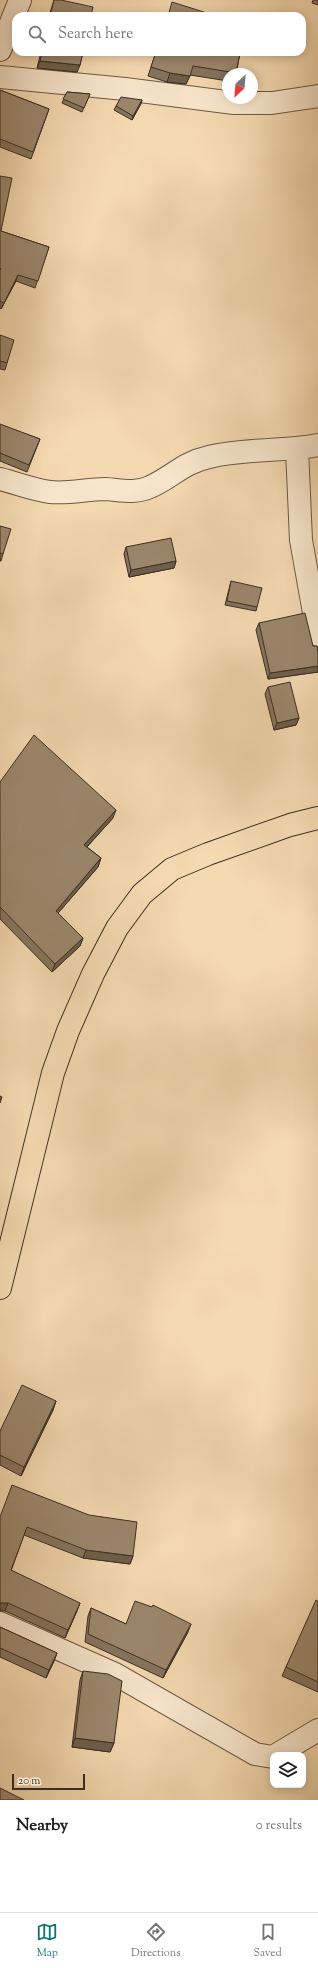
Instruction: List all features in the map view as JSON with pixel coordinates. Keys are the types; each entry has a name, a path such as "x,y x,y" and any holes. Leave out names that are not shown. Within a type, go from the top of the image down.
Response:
{"highway":[{"path":"0,1288 53,1073 68,1031 93,974 117,928 142,894 172,869 216,851 290,825 318,818"}],"street":[{"path":"15,12 20,0"},
{"path":"0,50 12,20"},
{"path":"0,77 133,90 234,103 272,103 318,96"},
{"path":"0,479 50,492 105,489 128,492 141,491 165,479 191,462 204,458 230,452 297,449 318,446"},
{"path":"297,449 301,540 318,635"},
{"path":"0,1623 115,1674 255,1754 270,1756"},
{"path":"281,1752 318,1730"}],"building":[{"path":"54,0 61,0 93,7 92,12 51,12"},
{"path":"172,2 204,12 169,12"},
{"path":"41,56 82,56 80,65 40,61"},
{"path":"155,56 239,56 237,68 222,68 222,71 193,66 190,76 170,73 151,67"},
{"path":"0,90 49,109 33,152 0,139"},
{"path":"67,92 90,94 84,108 63,99"},
{"path":"121,97 142,100 133,116 116,106"},
{"path":"0,176 12,178 1,231 49,247 38,281 18,275 4,303 0,301"},
{"path":"0,335 14,340 7,363 0,361"},
{"path":"0,424 40,439 29,465 0,453"},
{"path":"0,526 11,529 3,554 0,553"},
{"path":"171,538 176,561 131,570 126,547"},
{"path":"231,581 262,588 257,607 227,601"},
{"path":"305,613 313,646 317,646 318,666 270,673 259,623"},
{"path":"290,682 299,718 277,723 268,687"},
{"path":"34,735 116,810 84,845 101,858 56,911 83,938 55,964 0,907 0,782"},
{"path":"22,1385 56,1401 24,1467 0,1455 0,1431"},
{"path":"12,1485 89,1515 137,1522 133,1556 86,1550 27,1527 11,1570 80,1603 68,1630 8,1603 0,1603 0,1517"},
{"path":"316,1600 318,1601 318,1682 286,1667"},
{"path":"135,1601 152,1607 153,1605 191,1624 166,1670 88,1634 91,1608 126,1624"},
{"path":"0,1627 57,1653 49,1670 0,1648"},
{"path":"83,1671 108,1674 122,1681 114,1743 75,1738"},
{"path":"0,1788 24,1800 0,1800"}]}
